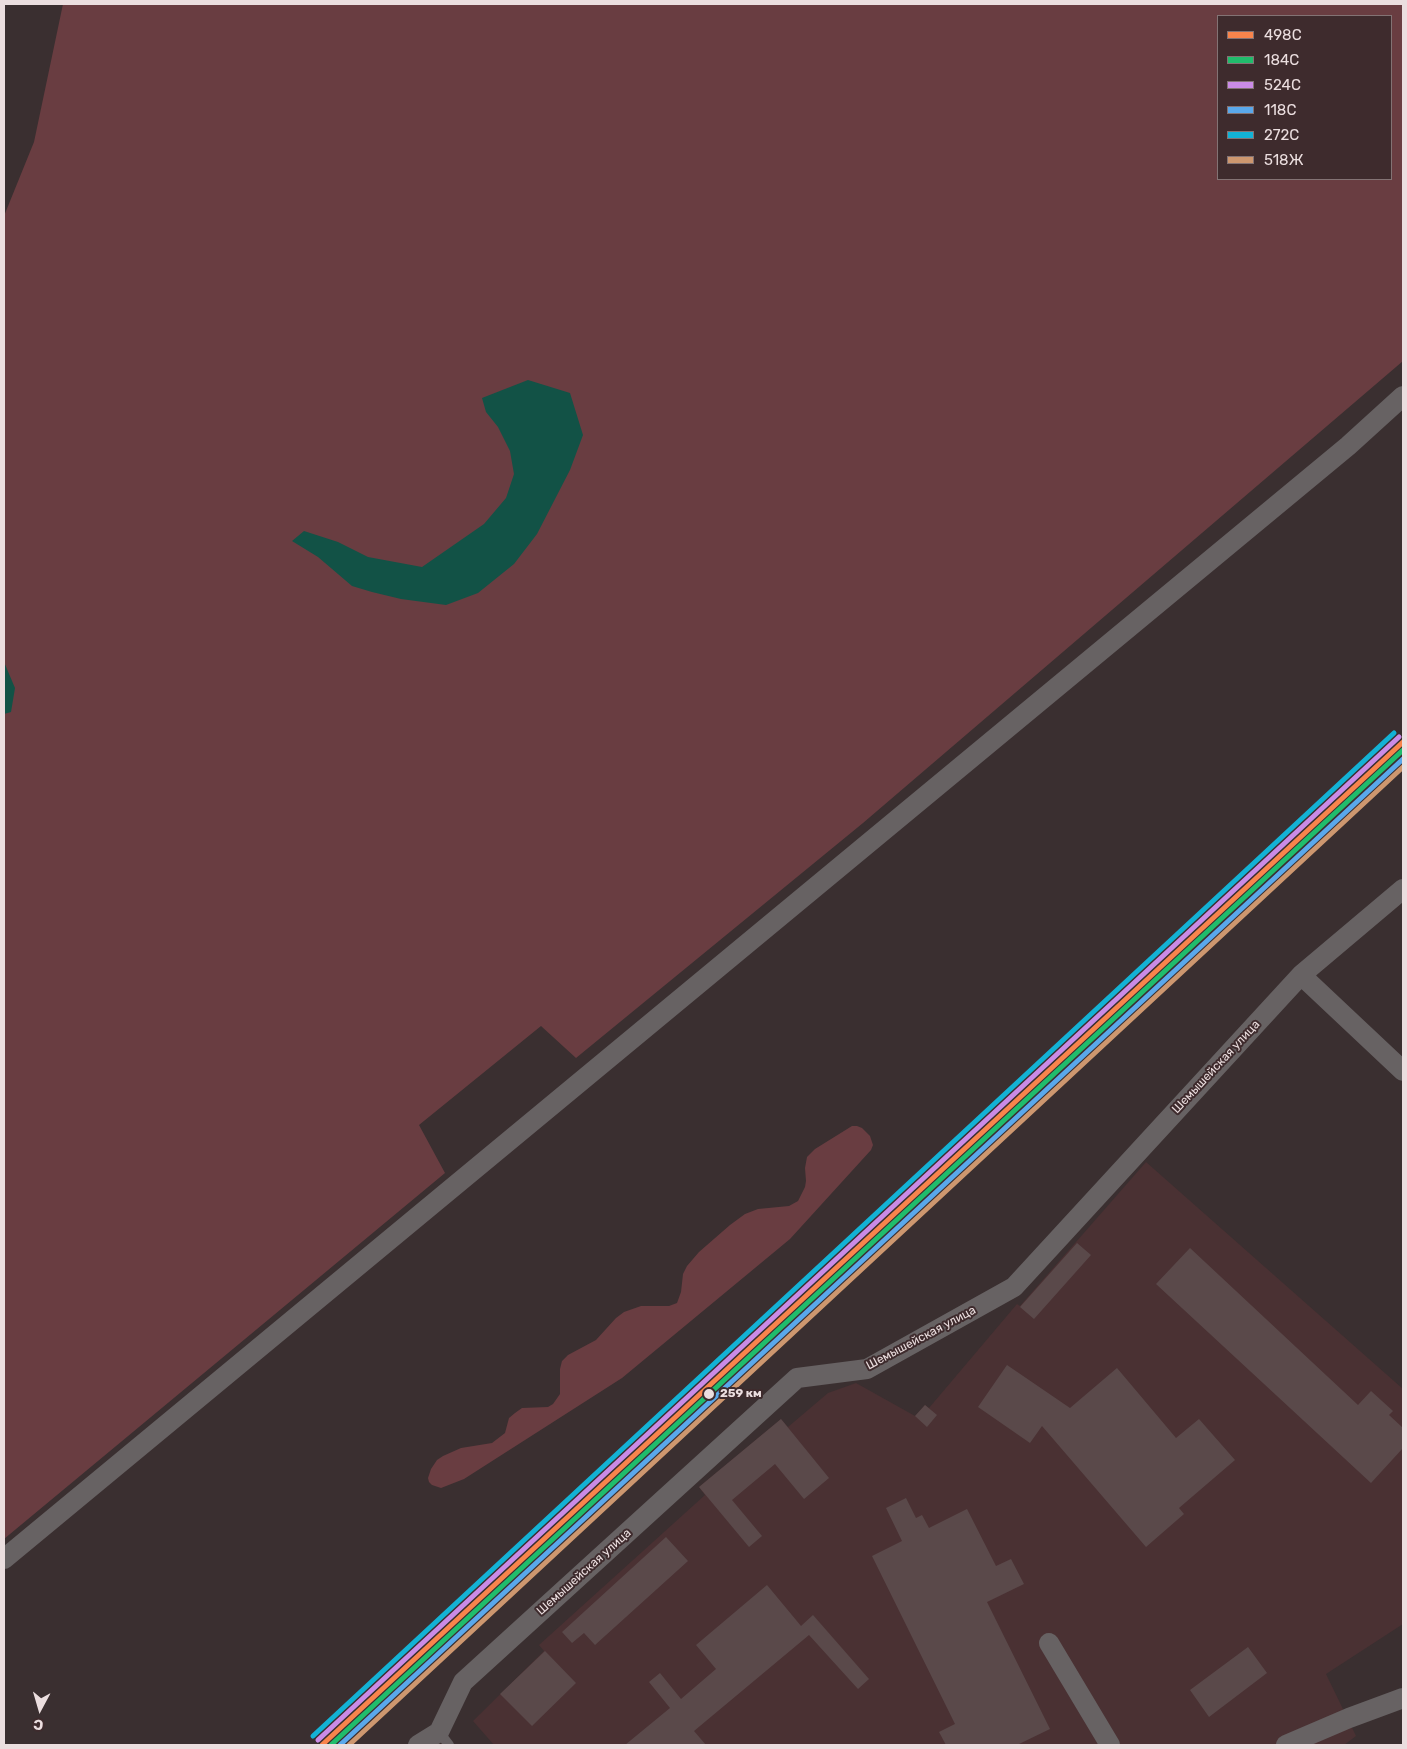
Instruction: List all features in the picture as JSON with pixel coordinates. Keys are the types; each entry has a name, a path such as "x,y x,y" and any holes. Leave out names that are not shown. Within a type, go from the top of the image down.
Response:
{"street":[{"path":"4,1559 1348,446 1403,396"},
{"name":"Шемышейская улица","path":"418,1745 444,1739 464,1682 797,1378 867,1369 1014,1287 1301,975 1403,889"},
{"path":"1301,975 1403,1071"},
{"path":"1049,1643 1110,1745"},
{"path":"1286,1745 1349,1718 1403,1698"}],"shaded area":[{"path":"63,4 1403,4 1403,361 863,823 576,1058 541,1026 419,1125 445,1173 4,1539 4,216 34,142"},
{"path":"528,380 570,393 583,435 570,470 537,534 514,564 478,593 446,605 401,599 372,592 352,586 318,557 292,541 304,531 338,542 368,557 422,567 484,524 506,498 514,474 510,451 498,427 486,412 482,398"},
{"path":"4,662 15,688 11,712 4,714"},
{"path":"852,1126 862,1128 870,1136 873,1145 871,1150 790,1239 622,1378 464,1479 441,1488 429,1482 428,1478 431,1469 437,1460 443,1456 461,1448 492,1443 505,1433 509,1418 522,1408 548,1407 553,1404 560,1394 560,1369 562,1361 568,1355 596,1340 624,1312 641,1306 669,1306 677,1303 681,1292 683,1274 699,1252 745,1214 758,1209 789,1206 798,1201 805,1187 807,1157 815,1149"},
{"path":"1146,1162 1403,1389 1403,1624 1326,1674 1356,1736 1344,1745 494,1745 473,1721 544,1651 539,1645 705,1495 699,1487 781,1419 788,1427 828,1393 856,1383 915,1416 925,1405 929,1408 1017,1304 1020,1306"}],"building":[{"path":"1077,1243 1091,1255 1034,1319 1020,1307"},
{"path":"1190,1248 1358,1405 1371,1391 1393,1411 1389,1415 1403,1428 1403,1448 1371,1483 1156,1284"},
{"path":"1007,1365 1070,1408 1117,1368 1176,1438 1199,1419 1235,1460 1179,1508 1184,1514 1146,1547 1042,1426 1030,1443 978,1407"},
{"path":"925,1405 937,1415 927,1427 915,1416"},
{"path":"781,1419 829,1478 804,1499 775,1464 732,1500 762,1536 749,1547 699,1487"},
{"path":"906,1498 916,1518 922,1515 929,1528 967,1509 996,1566 1011,1559 1024,1584 987,1602 1050,1729 1017,1745 946,1745 939,1732 955,1724 872,1556 902,1541 886,1508"},
{"path":"666,1537 688,1561 595,1645 584,1633 572,1643 562,1632"},
{"path":"767,1585 801,1626 813,1615 869,1679 858,1689 809,1635 694,1731 706,1745 625,1745 670,1708 649,1682 660,1673 681,1699 716,1669 696,1645"},
{"path":"1248,1647 1267,1673 1209,1717 1190,1690"},
{"path":"545,1651 576,1683 532,1726 500,1694"}],"transit line":[{"name":"272С","path":"313,1736 1394,733"},
{"name":"524С","path":"318,1740 1399,737"},
{"name":"498С","path":"322,1745 1403,742"},
{"name":"184С","path":"331,1745 1403,750"},
{"name":"118С","path":"340,1745 1403,759"},
{"name":"518Ж","path":"349,1745 1403,767"}],"place":[{"name":"259 км","path":"709,1394"}]}
